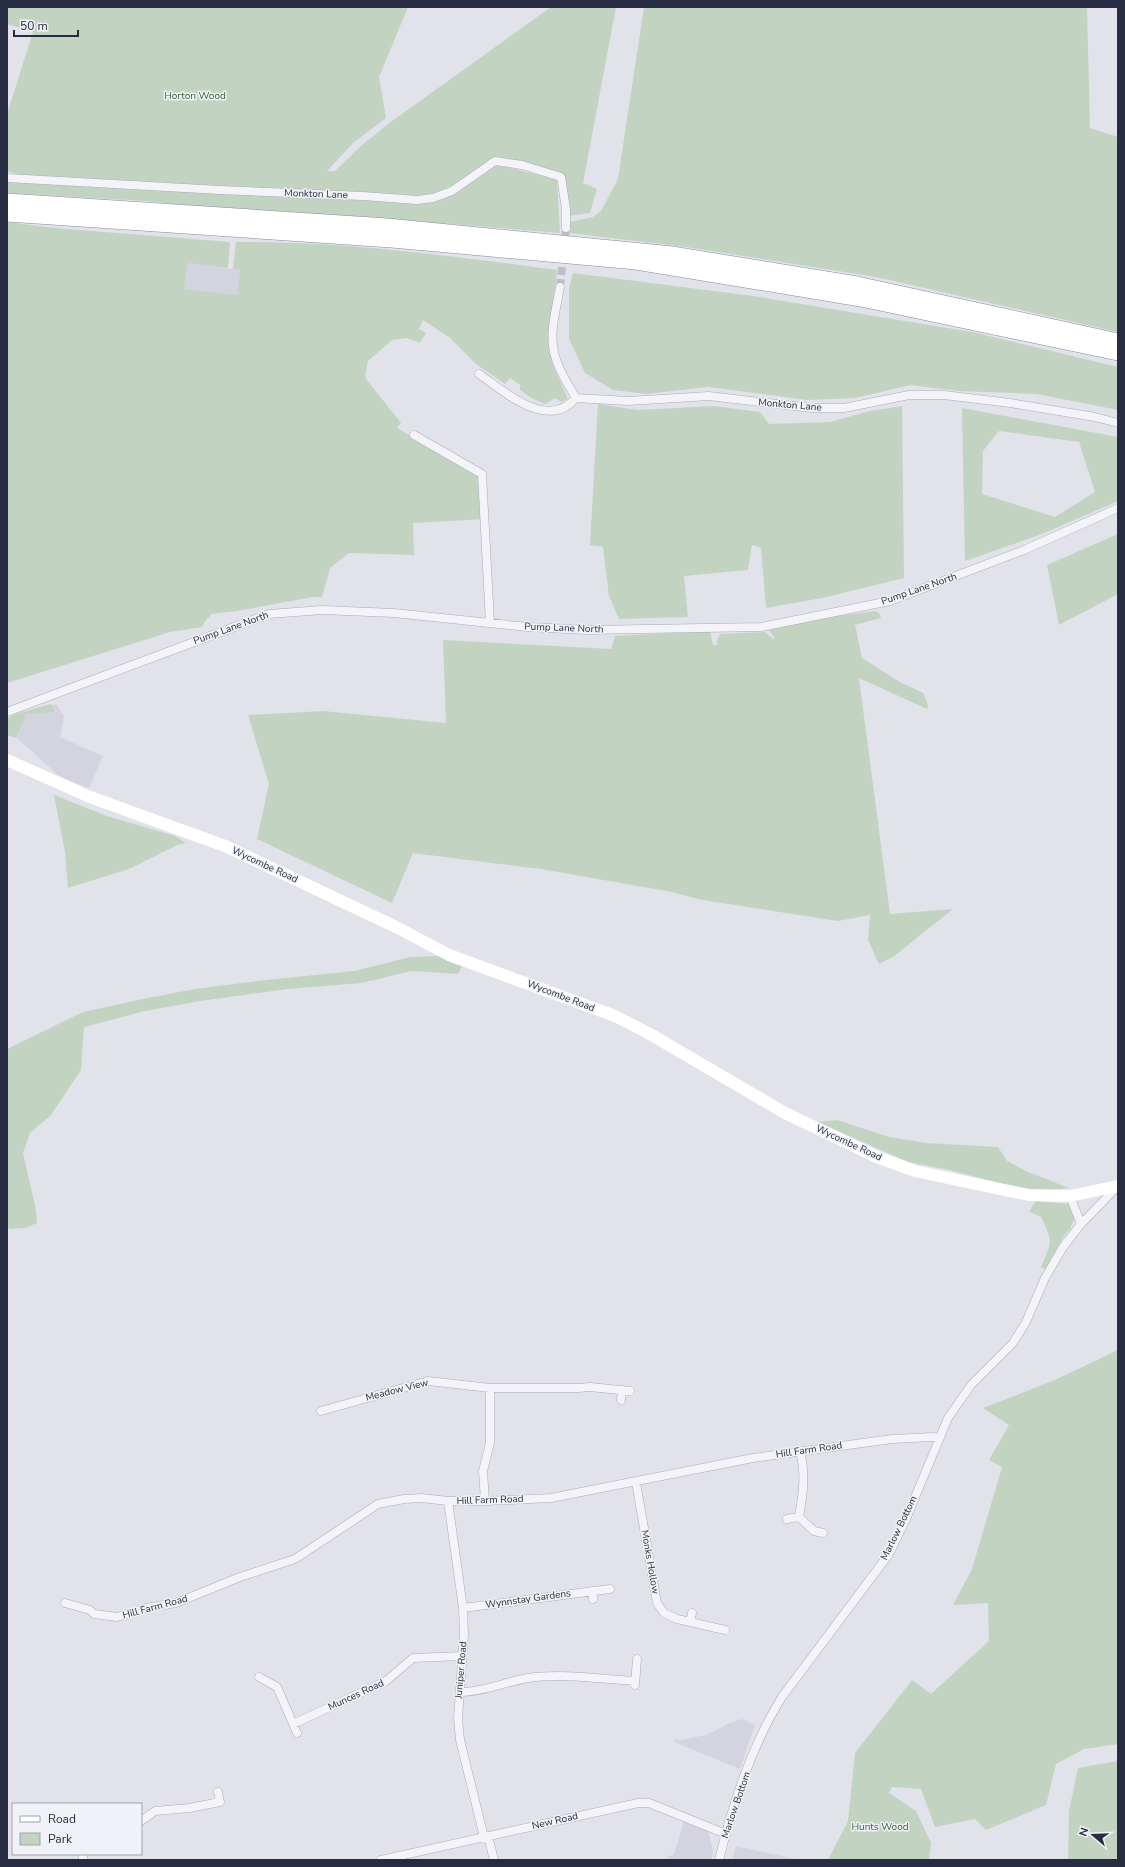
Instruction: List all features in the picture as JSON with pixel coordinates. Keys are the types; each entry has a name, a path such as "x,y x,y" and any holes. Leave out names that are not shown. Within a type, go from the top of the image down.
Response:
{"highway":[{"path":"7,201 387,226 672,254 857,284 1118,341"},
{"path":"7,214 392,240 636,262 861,299 1118,353"}],"street":[{"name":"Monkton Lane","path":"7,178 417,200 433,198 452,191 495,161 522,165 561,177 566,209 566,228"},
{"path":"480,374 522,404 535,409 547,410 564,407 576,398 556,361 553,345 553,326 560,287"},
{"name":"Monkton Lane","path":"576,398 628,402 710,396 812,408 844,408 909,395 944,395 1010,403 1095,417 1118,423"},
{"path":"414,435 482,474 490,623"},
{"name":"Pump Lane North","path":"7,712 269,614 322,610 394,613 490,623 588,630 761,627 890,601 1024,550 1118,508"},
{"name":"Wycombe Road","path":"7,760 90,797 225,846 398,928 449,955 615,1016 650,1034 785,1113 877,1157 915,1171 1028,1195 1070,1196 1118,1186"},
{"name":"Marlow Bottom","path":"719,1860 726,1834 754,1751 767,1722 782,1697 889,1554 906,1519 948,1418 971,1385 1013,1343 1026,1322 1045,1278 1063,1247 1081,1224 1118,1186"},
{"path":"1070,1196 1081,1224"},
{"name":"Meadow View","path":"327,1412 428,1381 490,1388 548,1392 590,1387 626,1390 621,1400"},
{"path":"485,1502 483,1471 490,1443 490,1388"},
{"name":"Hill Farm Road","path":"65,1603 90,1610 94,1614 117,1617 146,1608 176,1603 240,1577 295,1559 378,1504 404,1499 422,1498 448,1501 485,1502 551,1498 753,1458 892,1439 939,1438"},
{"path":"799,1517 804,1492 803,1464 800,1451"},
{"name":"Monks Hollow","path":"636,1482 657,1603 664,1613 677,1619 725,1630"},
{"name":"Juniper Road","path":"448,1501 463,1608 464,1634 458,1718 460,1740 486,1837 494,1860"},
{"path":"787,1519 799,1517"},
{"path":"799,1517 814,1531 823,1533"},
{"name":"Wynnstay Gardens","path":"463,1608 593,1595 610,1588"},
{"path":"690,1622 692,1613"},
{"name":"Munces Road","path":"293,1724 386,1681 413,1658 462,1656"},
{"path":"460,1692 476,1692 528,1678 561,1676 635,1684 637,1659"},
{"path":"259,1678 277,1687 283,1704 297,1732"},
{"path":"142,1820 155,1811 175,1808 190,1808 220,1802 218,1792"},
{"name":"New Road","path":"381,1860 638,1802 649,1803 726,1834"}],"shaded area":[{"path":"188,263 240,270 237,296 184,289"},
{"path":"56,704 64,716 60,737 103,756 89,788 65,779 57,774 17,738 23,716"},
{"path":"742,1719 755,1725 740,1769 674,1742 675,1739 681,1740 706,1735 730,1723"},
{"path":"684,1821 708,1831 713,1850 712,1860 667,1860 668,1856 674,1855"},
{"path":"736,1846 799,1860 732,1860"}],"green space":[{"name":"Horton Wood","path":"7,7 408,7 379,77 386,118 353,143 327,171 335,171 362,145 392,121 551,7 616,7 583,183 597,189 590,213 569,216 562,174 496,157 454,184 428,197 20,175 7,171 7,114 33,32 7,24"},
{"path":"644,7 1087,7 1090,128 1118,137 1118,332 876,277 686,247 569,233 569,222 593,217 601,211 618,179"},
{"path":"496,164 557,180 560,233 212,208 145,201 7,193 7,182 416,203 440,201 454,194"},
{"path":"7,222 54,228 230,242 228,268 188,263 184,289 237,295 240,270 233,269 236,242 316,244 396,250 557,270 549,348 553,365 568,399 561,402 555,398 545,404 533,399 520,390 520,385 510,378 505,384 476,364 450,338 423,320 419,329 426,333 420,343 407,338 392,340 368,361 365,375 366,379 401,423 397,428 480,477 485,519 413,523 414,555 349,553 330,568 322,597 313,597 212,614 205,621 202,627 170,632 7,683"},
{"path":"573,273 753,296 972,332 1118,367 1118,410 1037,394 958,391 911,385 855,398 807,400 708,387 646,394 613,390 585,373 569,339 569,289"},
{"path":"598,404 637,410 714,406 760,412 769,424 830,422 870,411 902,406 904,578 822,598 766,608 761,548 752,545 748,570 684,576 688,617 619,619 609,596 603,547 590,545"},
{"path":"962,408 1118,437 1118,501 1042,534 965,561","holes":["999,431 1079,442 1095,492 1055,517 982,494 983,451"]},
{"path":"1118,534 1118,594 1059,625 1047,565"},
{"path":"875,611 879,613 881,618 855,625 862,658 900,682 923,693 928,705 927,709 859,678 890,914 953,909 893,957 879,964 868,940 870,915 838,921 702,900 672,892 541,869 413,853 392,903 257,839 269,784 248,715 323,711 446,723 443,640 611,649 615,636 710,631 713,645 717,645 717,640 720,634 765,632 773,639 775,638 769,631 776,628 823,618"},
{"path":"51,704 55,712 26,714 16,738 7,735 7,719 15,714"},
{"path":"54,795 107,816 175,836 186,843 177,845 129,869 68,888 65,852"},
{"path":"439,956 463,964 458,974 412,971 361,983 288,989 200,1001 145,1011 84,1027 81,1070 51,1115 30,1133 23,1153 36,1210 37,1223 25,1228 9,1229 7,1224 7,1049 83,1012 138,1000 195,989 354,971 410,957"},
{"path":"837,1120 889,1137 926,1143 998,1147 1007,1161 1028,1172 1069,1188 1050,1190 1017,1188 950,1170 908,1162 818,1122"},
{"path":"1036,1201 1069,1204 1075,1217 1070,1229 1063,1237 1046,1269 1041,1267 1050,1242 1048,1232 1041,1217 1030,1212"},
{"name":"Hunts Wood","path":"1118,1350 1118,1744 1084,1749 1056,1764 1046,1805 986,1830 975,1819 935,1827 921,1789 892,1787 889,1793 916,1811 931,1843 929,1860 828,1860 848,1821 855,1753 912,1680 931,1694 989,1641 988,1603 953,1605 972,1569 1002,1467 989,1460 1009,1425 983,1408 1055,1380"},
{"path":"1118,1761 1118,1860 1068,1860 1069,1811 1078,1768"}],"tunnel":[{"path":"560,287 566,228"}]}
